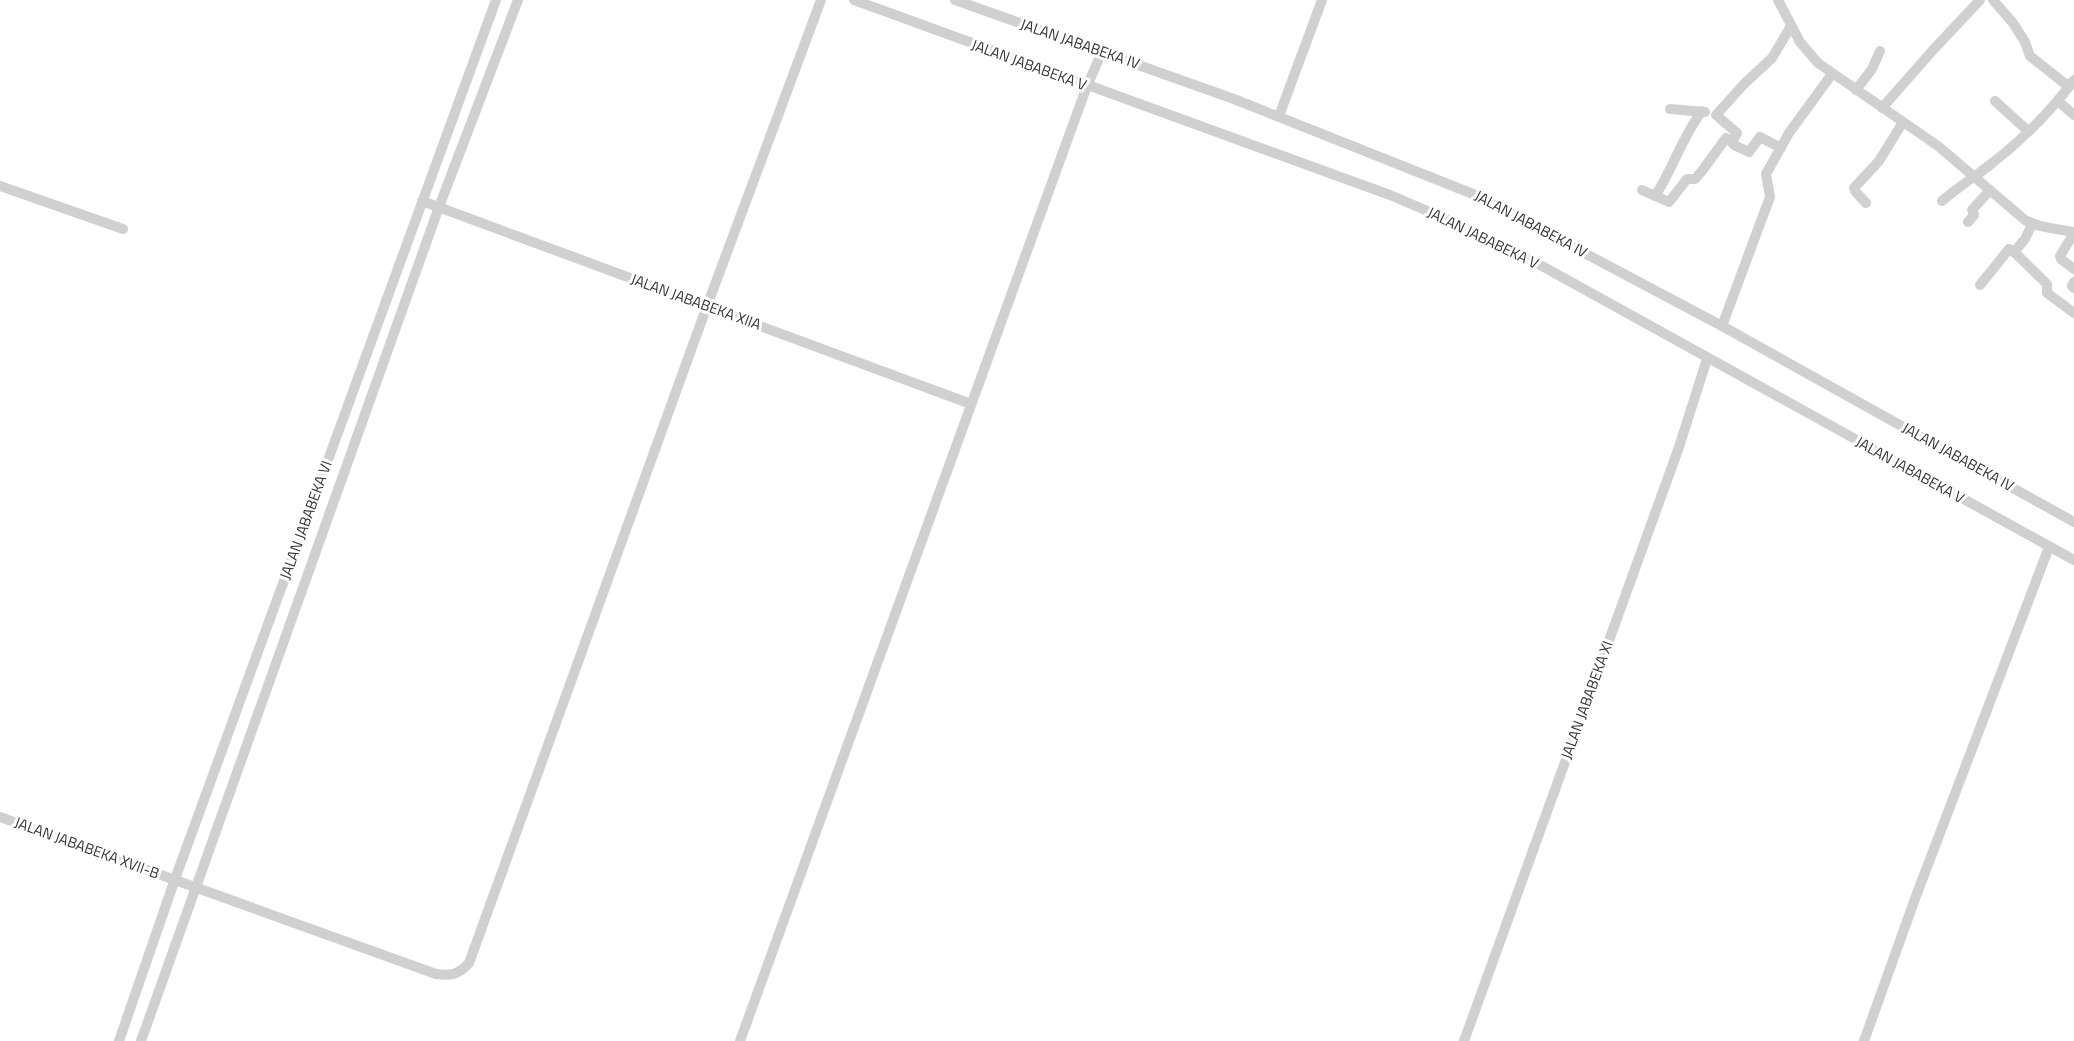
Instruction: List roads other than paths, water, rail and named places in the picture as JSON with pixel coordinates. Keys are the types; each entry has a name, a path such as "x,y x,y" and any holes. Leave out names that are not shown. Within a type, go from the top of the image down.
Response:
{"street":[{"name":"JALAN JABABEKA VI","path":"119,1041 175,879 496,0"},
{"name":"JALAN JABABEKA VI","path":"141,1041 439,207 518,0"},
{"name":"JALAN JABABEKA XVII-B","path":"0,817 436,974 455,975 469,963 707,306 821,0"},
{"name":"JALAN JABABEKA V","path":"854,0 1432,212 1524,256 2074,560"},
{"name":"JALAN JABABEKA IV","path":"955,0 1279,116 1473,194 1722,326 2074,522"},
{"path":"1279,116 1322,0"},
{"path":"1778,0 1806,51 1832,74 1938,146 2013,211 2032,224 2074,232 2060,256 2074,269"},
{"path":"1882,108 1980,0"},
{"path":"1942,201 1989,166 2028,131 2058,101 2072,83 2030,56 2018,31 1993,0"},
{"path":"1717,117 1717,112 1772,58 1791,26"},
{"path":"1856,90 1872,69 1880,51"},
{"path":"740,1041 1086,86 1102,52"},
{"path":"1722,326 1770,197 1765,176 1781,148 1832,74"},
{"path":"1995,100 2028,131"},
{"path":"2058,101 2074,115"},
{"path":"1670,109 1702,111 1711,117 1717,117 1737,133 1732,142"},
{"path":"1654,196 1671,168 1685,137 1702,111"},
{"path":"1866,203 1854,188 1879,161 1903,122"},
{"path":"1642,190 1670,202 1687,179 1695,179 1702,171 1726,138 1746,152 1749,152 1760,137 1781,148"},
{"path":"0,186 123,229"},
{"path":"1968,222 1974,215 1972,210 1990,190"},
{"name":"JALAN JABABEKA XIIA","path":"422,201 971,404"},
{"path":"2014,252 2025,239 2032,224"},
{"path":"1980,285 2009,249 2048,284 2047,293 2074,313"},
{"path":"2074,282 2072,286 2074,288"},
{"name":"JALAN JABABEKA XI","path":"1464,1041 1675,459 1707,359"},
{"path":"1864,1041 1916,896 2049,547"}]}
